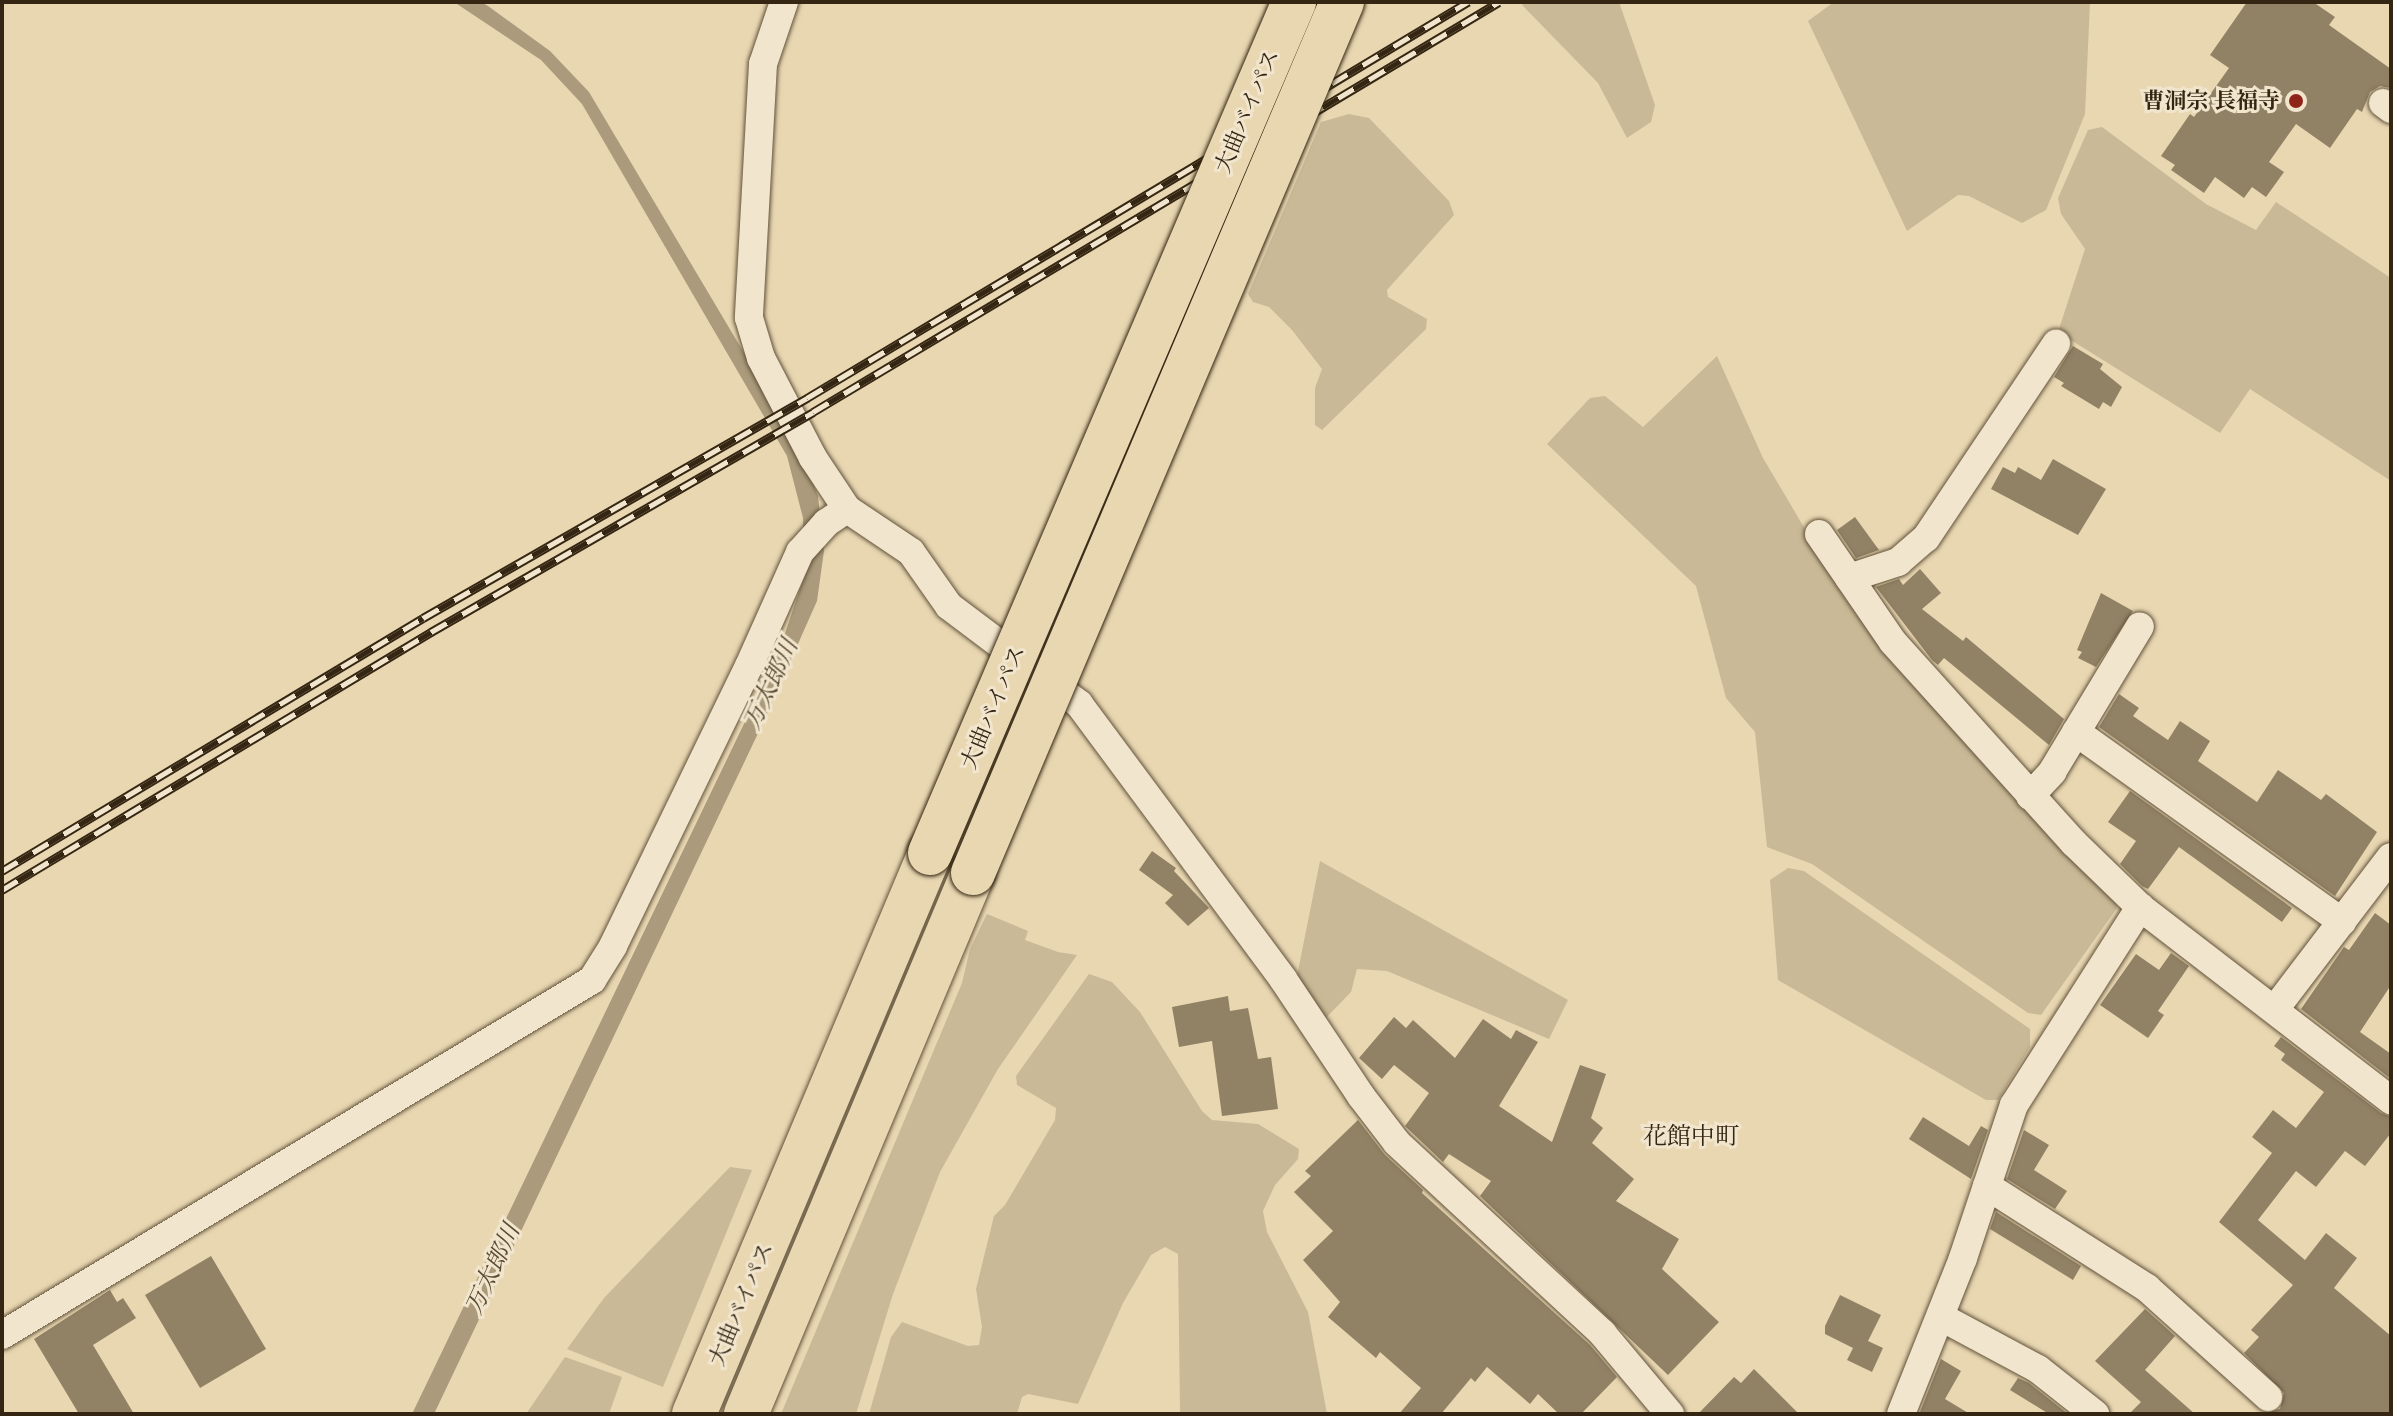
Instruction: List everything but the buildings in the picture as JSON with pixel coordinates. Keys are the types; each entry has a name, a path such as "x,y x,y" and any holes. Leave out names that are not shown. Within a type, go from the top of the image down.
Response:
{"highway":[{"name":"大曲バイパス","path":"694,1414 1294,2"},
{"name":"大曲バイパス","path":"746,1414 1342,2"}],"street":[{"path":"784,2 763,64 749,318 761,358 813,458 837,516 911,552 949,606 1079,704 1283,979 1361,1096 1397,1143 1602,1333 1655,1392 1670,1414"},
{"path":"1849,578 1898,562 1926,538 2056,344"},
{"path":"2,1335 592,980 613,946 743,680 800,552 837,516"},
{"path":"1819,534 1893,642 2030,796 2140,907 2391,1100"},
{"path":"2030,796 2052,772 2140,626"},
{"path":"2076,732 2342,922"},
{"path":"2275,1009 2391,857"},
{"path":"1901,1414 1941,1317 2014,1105 2140,907"},
{"path":"1987,1186 2147,1288 2268,1397"},
{"path":"1941,1317 2038,1369 2095,1414"}],"shaded area":[{"path":"1527,2 1619,2 1655,105 1651,122 1627,138 1598,83 1522,5"},
{"path":"1834,2 2090,2 2085,114 2046,210 2022,223 1969,196 1958,195 1907,231 1808,21"},
{"path":"1349,114 1369,118 1449,201 1454,215 1387,290 1388,297 1427,319 1426,329 1322,430 1315,425 1315,388 1322,369 1292,330 1269,307 1253,302 1248,294 1321,122"},
{"path":"2102,127 2206,204 2256,230 2276,202 2391,278 2391,481 2250,389 2220,433 2058,332 2085,249 2061,214 2058,198 2088,130"},
{"path":"1717,356 1763,458 1808,534 2116,899 2117,908 2041,1015 2028,1013 1812,864 1767,847 1755,732 1726,698 1696,586 1547,444 1590,398 1605,396 1643,427"},
{"path":"1320,861 1568,1000 1549,1039 1387,971 1357,969 1351,992 1322,1022 1297,976"},
{"path":"1788,868 1804,871 2030,1029 2030,1047 1998,1100 1986,1100 1778,980 1770,880"},
{"path":"987,914 1028,931 1025,940 1077,955 998,1069 940,1172 893,1294 856,1414 781,1414 962,983 970,949"},
{"path":"1089,974 1112,982 1140,1012 1202,1111 1212,1120 1258,1124 1299,1149 1298,1159 1275,1185 1263,1211 1267,1232 1308,1312 1327,1414 1180,1414 1178,1254 1165,1247 1151,1255 1123,1303 1078,1404 1028,1394 1022,1397 1017,1414 869,1414 891,1337 902,1322 968,1346 979,1345 982,1327 976,1289 994,1216 1005,1205 1055,1120 1056,1108 1017,1085 1016,1076"},
{"path":"730,1167 752,1170 663,1387 567,1349 604,1298"},
{"path":"565,1357 622,1377 609,1414 526,1414"}],"water":[{"name":"万太郎川","path":"454,2 481,2 488,6 550,51 589,92 797,442 818,496 824,551 817,601 762,725 434,1414 412,1414 779,651 804,577 803,518 787,456 582,104 541,60"}],"railway":[{"path":"2,871 423,618 807,398 1468,2"},
{"path":"2,890 431,632 813,412 1499,2"}],"place":[{"name":"曹洞宗 長福寺","path":"2296,101"}],"district":[{"name":"花館中町","path":"1691,1136"}]}
